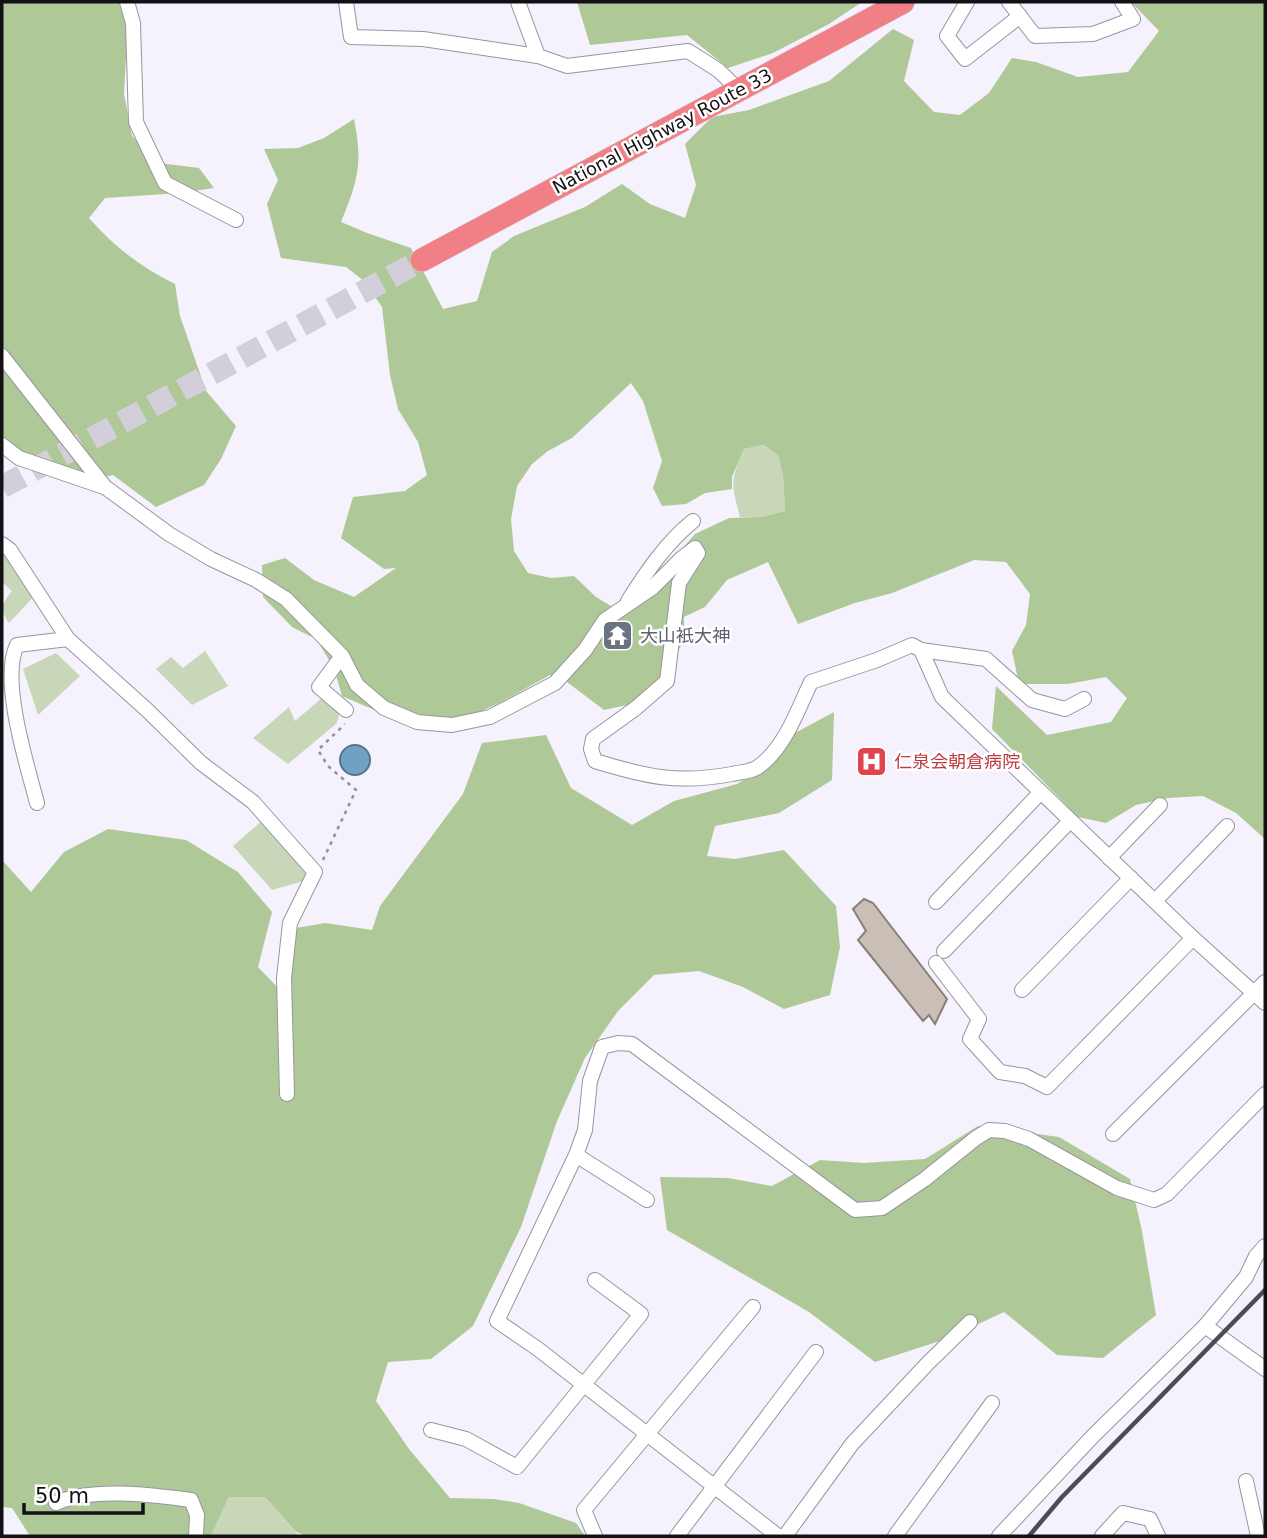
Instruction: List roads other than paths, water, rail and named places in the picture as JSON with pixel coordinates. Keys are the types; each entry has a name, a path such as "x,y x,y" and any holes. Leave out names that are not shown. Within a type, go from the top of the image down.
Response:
{"highway":[{"name":"National Highway Route 33","path":"422,260 903,2"}],"street":[{"path":"127,2 134,23 136,122 165,183 236,220"},
{"path":"346,2 351,37 424,38 538,56 567,66 688,51 718,70 739,90"},
{"path":"518,2 538,56"},
{"path":"967,2 947,36 965,59 1020,16"},
{"path":"1009,2 1035,36 1093,34 1133,19 1122,2"},
{"path":"2,356 105,487 169,534 286,599 342,656 357,685 384,708 417,722 452,725 489,717 555,683 586,650 606,620 652,588 695,548 698,553 679,583 667,681 636,708 593,739 591,748 595,761 659,778 704,779 755,769 772,754 788,732 811,682 912,645 921,650 986,659 1031,700 1065,709 1084,699"},
{"path":"2,445 19,458 105,487"},
{"path":"623,608 674,537 693,521"},
{"path":"2,544 10,550 68,639 201,762 253,802 315,872 290,923 284,978 287,1094"},
{"path":"37,803 16,726 10,658 16,645 68,639"},
{"path":"921,650 942,697 1193,938 1260,998"},
{"path":"342,656 319,687 346,710"},
{"path":"936,902 1040,793"},
{"path":"1109,858 1160,805"},
{"path":"1070,821 940,957 979,1019 970,1039 1000,1072 1025,1076 1047,1087 1193,938"},
{"path":"1155,901 1227,826"},
{"path":"1021,990 1131,878"},
{"path":"1113,1134 1260,998 1265,982"},
{"path":"778,1536 497,1321 576,1156 584,1130 590,1081 602,1046 632,1044 855,1209 882,1208 989,1130 1006,1130 1029,1139 1117,1188 1154,1200 1167,1194 1265,1094"},
{"path":"576,1156 647,1200"},
{"path":"999,1536 1093,1436 1205,1326 1247,1277 1256,1256 1265,1246"},
{"path":"431,1430 466,1439 517,1467 641,1314 595,1280"},
{"path":"595,1536 584,1510 753,1307"},
{"path":"785,1536 852,1444 970,1322"},
{"path":"1205,1326 1265,1369"},
{"path":"677,1536 816,1352"},
{"path":"895,1536 992,1403"},
{"path":"1246,1481 1258,1536"},
{"path":"56,1503 71,1496 142,1494 191,1500 197,1514 196,1536"},
{"path":"1102,1536 1123,1513 1150,1520 1157,1536"}],"water":[{"path":"355,745 366,749 370,760 366,771 355,775 344,771 340,760 344,749"}],"tunnel":[{"path":"2,487 422,260"}],"railway":[{"path":"1029,1536 1062,1497 1265,1290"}],"place":[{"name":"大山衹大神","path":"617,635"},
{"name":"仁泉会朝倉病院","path":"871,761"}]}
